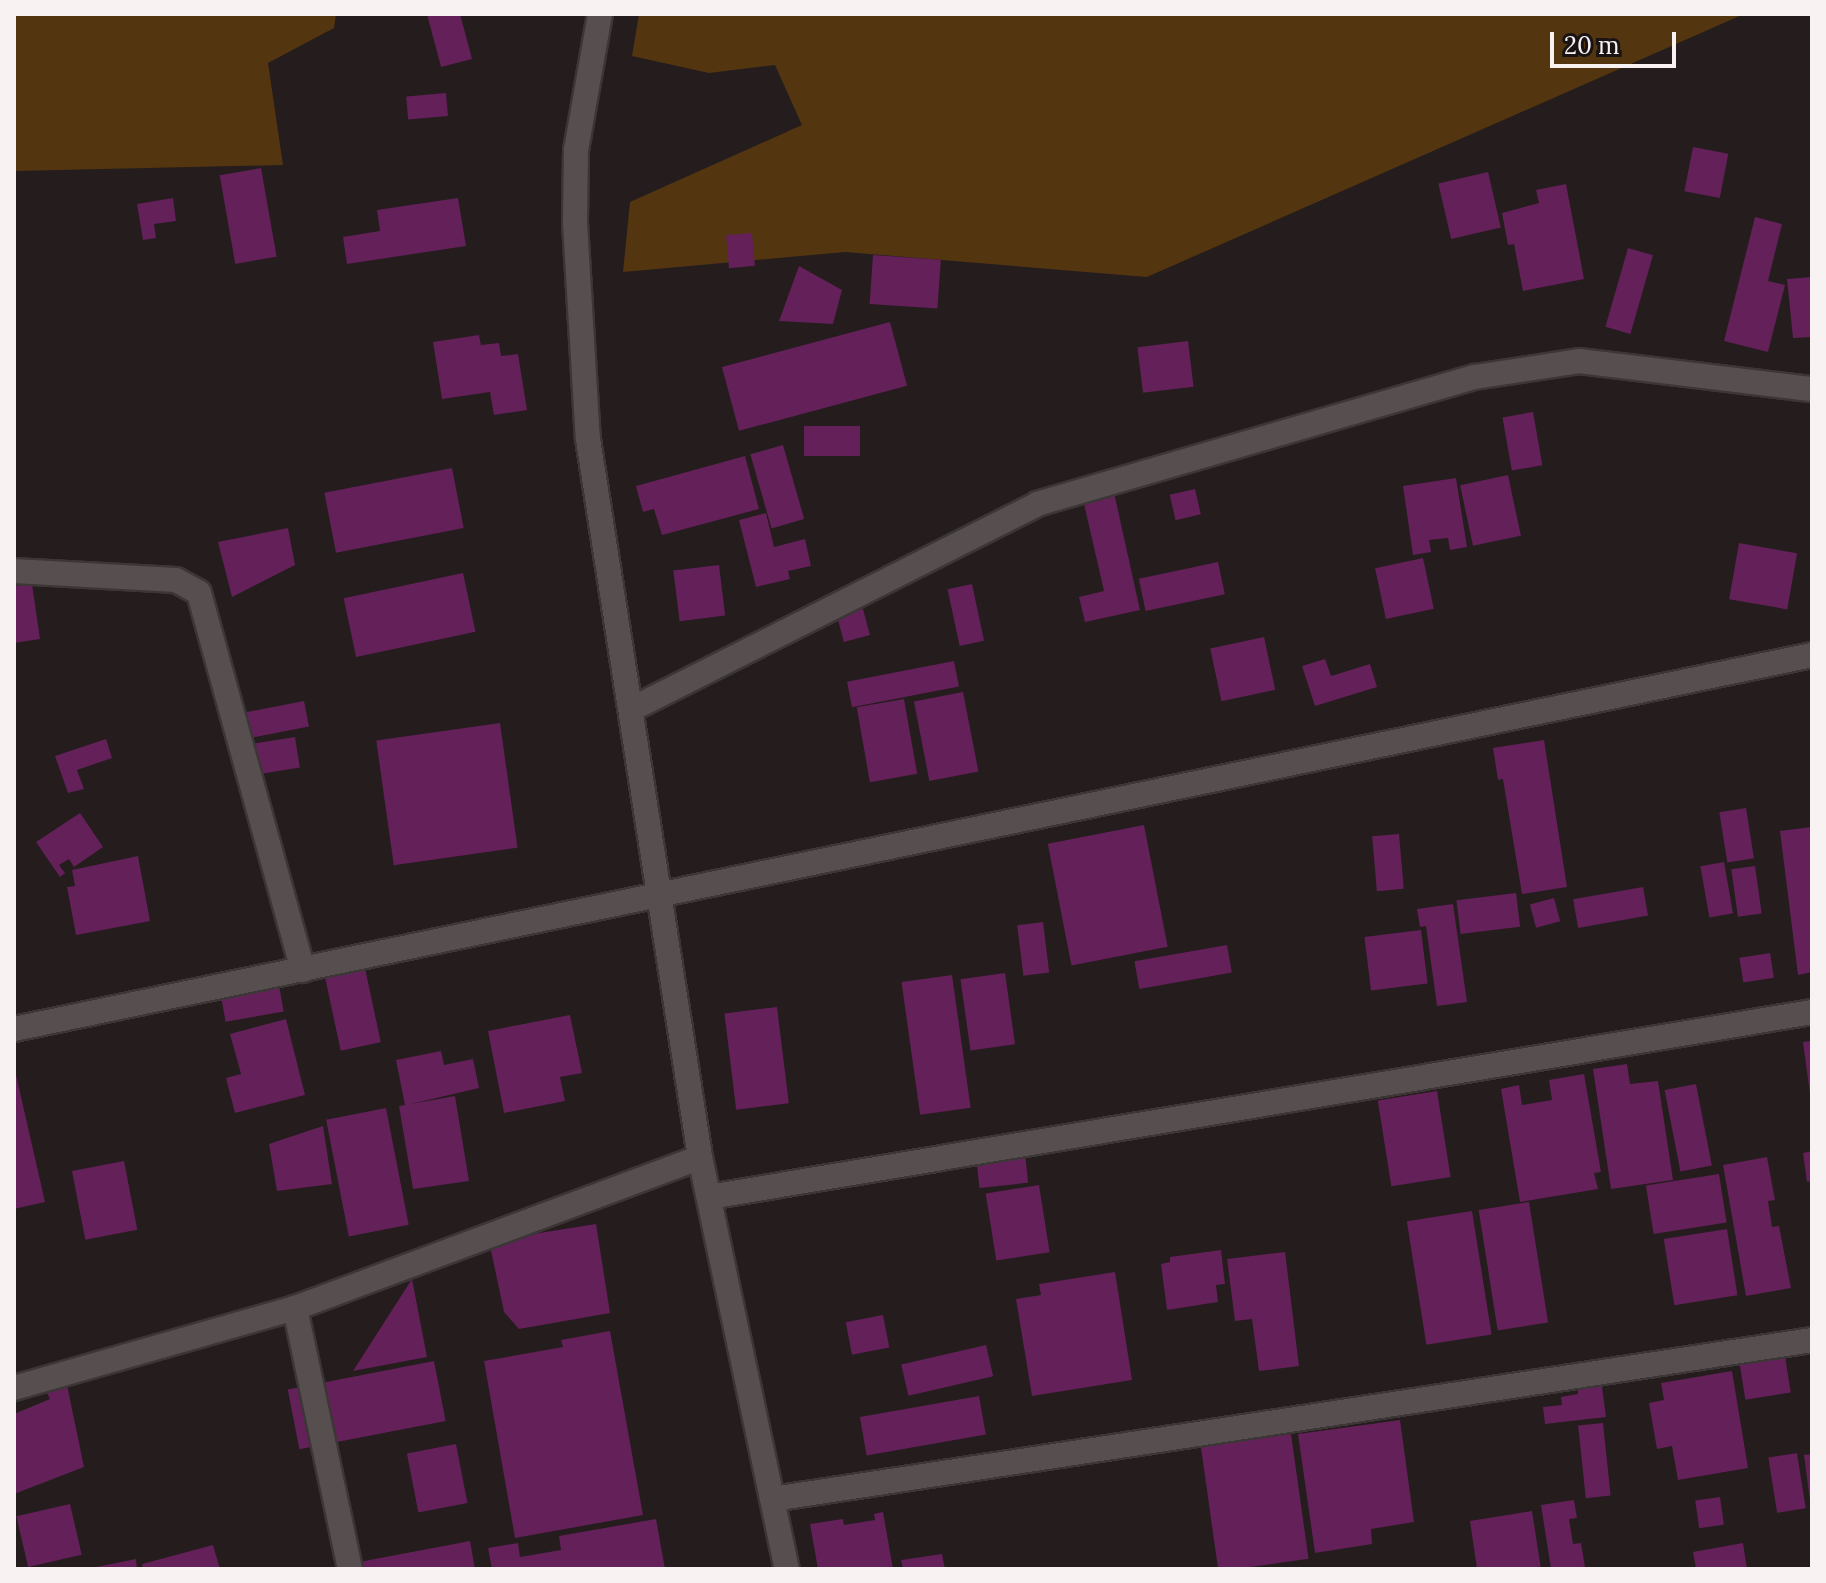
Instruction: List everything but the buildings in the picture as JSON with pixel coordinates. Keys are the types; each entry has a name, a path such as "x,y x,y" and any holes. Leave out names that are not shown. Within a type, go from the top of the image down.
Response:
{"street":[{"path":"600,14 576,150 575,223 588,439 632,709 657,897 700,1157 787,1569"},
{"path":"632,709 1037,504 1475,377 1579,361 1812,389"},
{"path":"14,571 176,580 199,593 303,970"},
{"path":"14,1029 1812,655"},
{"path":"709,1197 1812,1012"},
{"path":"14,1388 295,1308 700,1157"},
{"path":"295,1308 350,1569"},
{"path":"773,1499 1812,1340"}],"shaded area":[{"path":"14,14 336,14 334,28 268,63 283,165 14,171"},
{"path":"639,14 1744,14 1147,277 845,252 623,272 630,202 802,125 775,65 709,73 632,56"}]}
